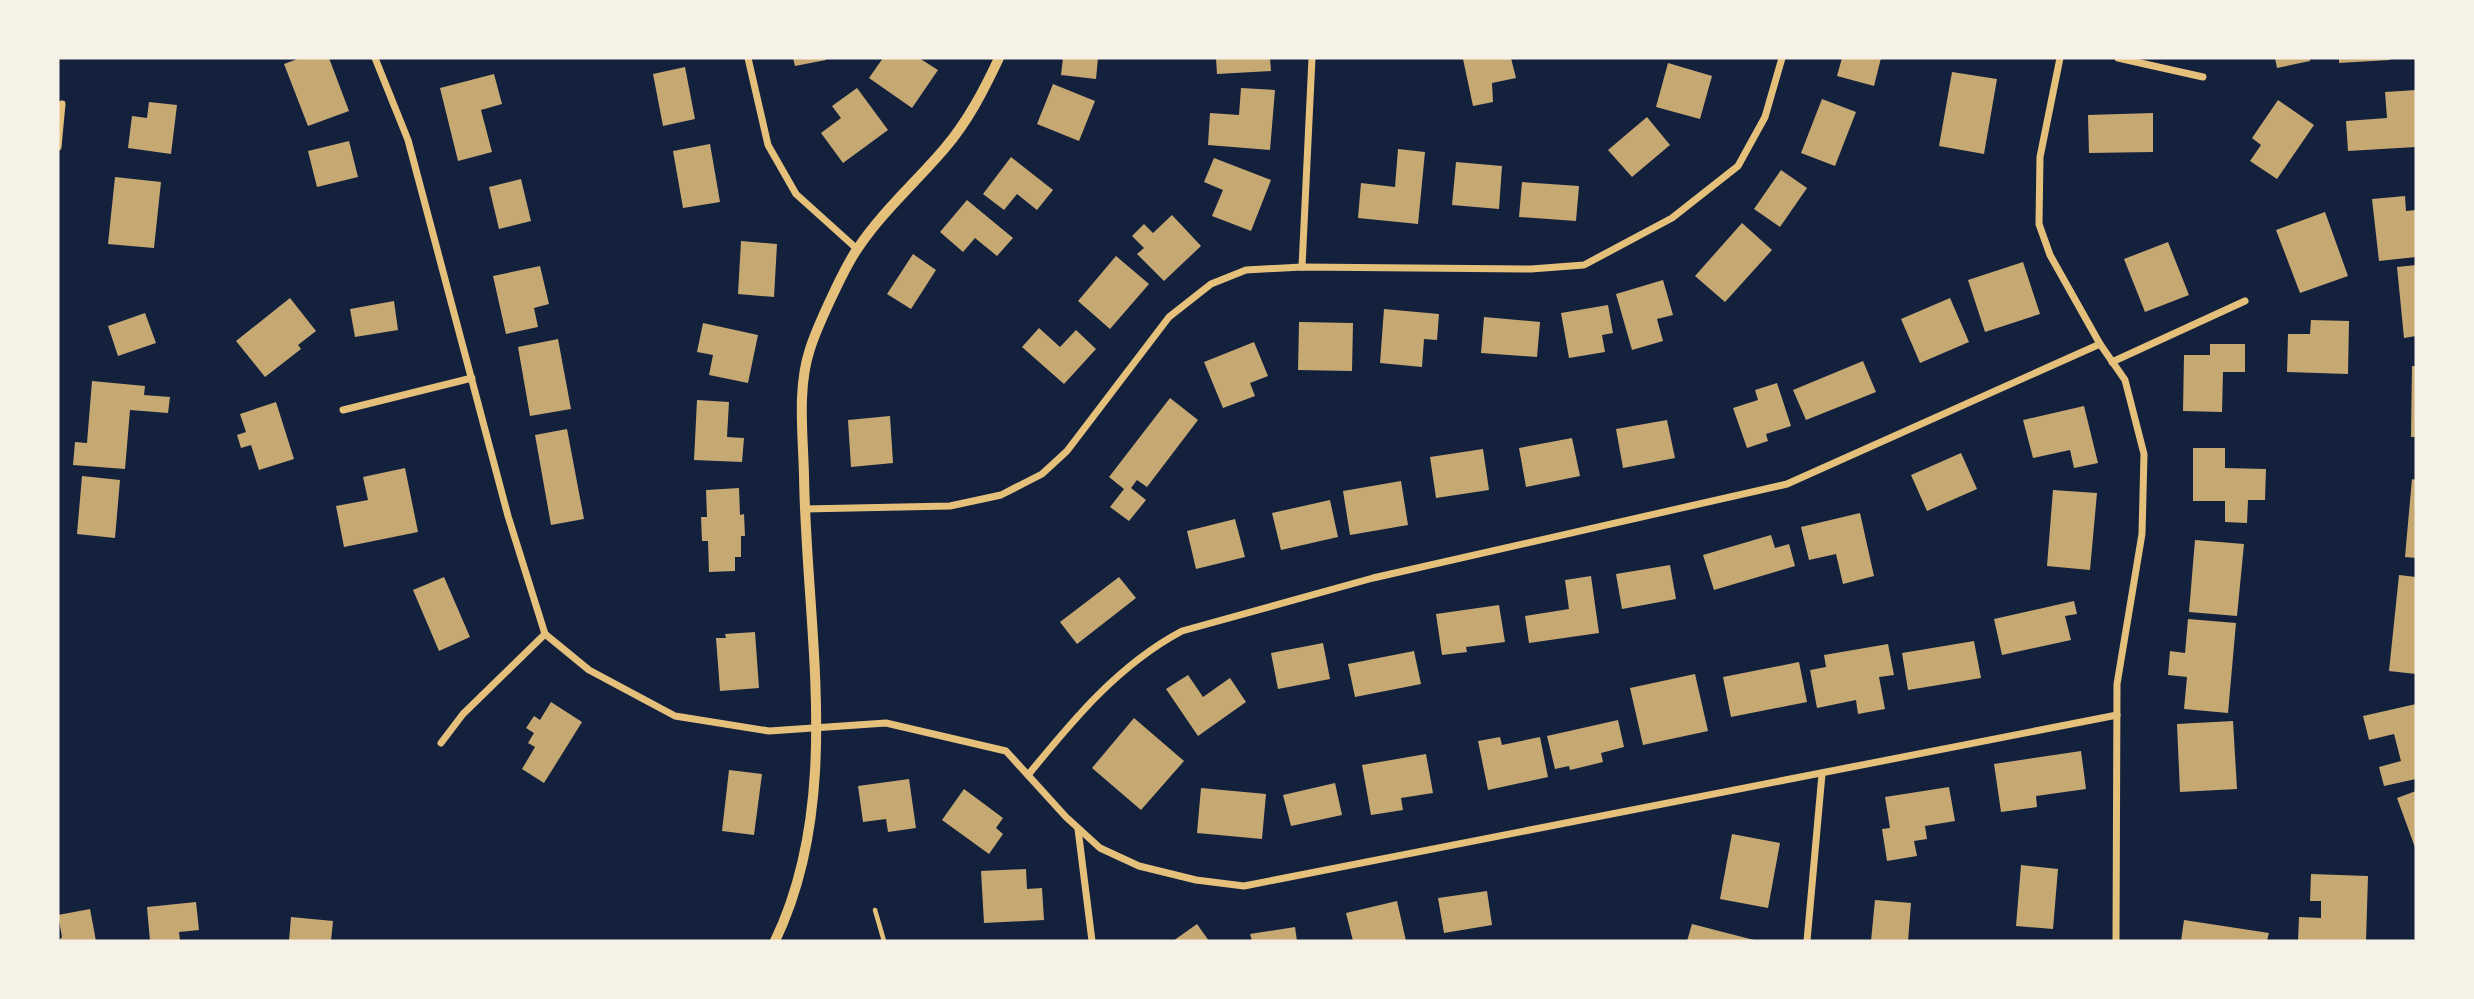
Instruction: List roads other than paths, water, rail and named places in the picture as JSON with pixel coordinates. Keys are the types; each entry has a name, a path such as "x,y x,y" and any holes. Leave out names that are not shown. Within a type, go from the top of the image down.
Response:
{"street":[{"path":"375,58 408,140 508,516 545,634 589,670 675,716 769,731 886,723 1006,751 1100,848 1139,866 1196,880 1244,886 2117,715"},
{"path":"748,58 768,145 796,194 857,249"},
{"path":"775,941 783,924 808,836 813,796 815,729 804,509 803,387 810,348 857,249 945,148 980,97 999,58"},
{"path":"1302,267 1312,58"},
{"path":"804,509 950,506 1001,495 1042,474 1067,451 1170,317 1211,284 1246,270 1302,267 1531,269 1584,265 1672,218 1738,166 1765,117 1782,58"},
{"path":"2060,58 2040,157 2039,224 2050,255 2100,344 2125,380 2144,454 2142,534 2117,684 2116,941"},
{"path":"2118,58 2203,76"},
{"path":"58,147 62,104"},
{"path":"2112,362 2245,301"},
{"path":"1028,775 1103,687 1162,641 1182,631 1373,578 1778,486 2100,344"},
{"path":"343,410 472,378"},
{"path":"440,743 463,714 545,634"},
{"path":"1807,941 1822,774"},
{"path":"1079,828 1092,941"}],"lane":[{"path":"875,911 884,941"}]}
